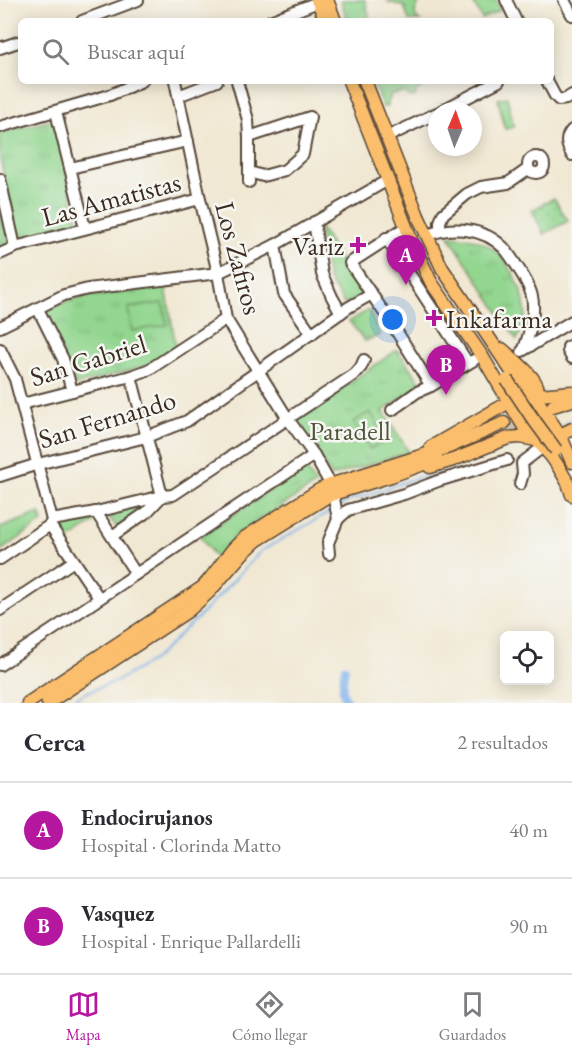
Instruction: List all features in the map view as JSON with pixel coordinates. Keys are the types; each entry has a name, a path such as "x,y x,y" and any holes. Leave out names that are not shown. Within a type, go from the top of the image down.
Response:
{"main road":[{"path":"321,0 325,18"},
{"path":"321,0 331,18"},
{"path":"333,0 339,18"},
{"path":"350,84 406,227 431,282 482,356 531,416 572,482"},
{"path":"358,84 433,261 504,383 524,428 572,462"},
{"path":"366,84 442,268 512,372 553,414"},
{"path":"488,338 527,372 537,386 538,390 534,395"},
{"path":"474,422 496,405 502,394 504,383"},
{"path":"334,502 474,422 514,403 534,395 572,392"},
{"path":"572,400 553,414 549,444 572,495"},
{"path":"553,414 572,407"},
{"path":"28,703 209,592 256,541 391,476 455,453 506,427 404,461"},
{"path":"549,444 572,429"},
{"path":"391,476 436,473 453,460 508,438 520,437 549,444 572,475"},
{"path":"48,703 185,606"}],"street":[{"path":"92,18 138,0"},
{"path":"277,18 321,0"},
{"path":"506,0 515,18"},
{"path":"564,0 572,15"},
{"path":"0,48 18,42"},
{"path":"0,127 110,95 135,84"},
{"name":"Los Zafiros","path":"176,84 218,273 226,319 314,455 334,502"},
{"path":"178,96 209,84"},
{"path":"238,84 248,120 249,177 285,170 303,154 310,117 249,137"},
{"path":"458,102 493,84"},
{"path":"549,84 555,96 560,100 572,95"},
{"path":"56,112 85,228"},
{"path":"387,137 428,117"},
{"path":"572,130 567,136 566,144 572,155"},
{"path":"70,168 188,141"},
{"path":"440,231 443,214 467,194 481,187 508,183 528,169"},
{"path":"0,179 15,247"},
{"path":"0,327 64,295 88,289 218,273 274,245 388,180"},
{"name":"Las Amatistas","path":"0,254 15,247 200,199"},
{"path":"314,222 322,274 341,313"},
{"path":"406,227 350,262 431,386"},
{"path":"427,235 461,229 480,233 498,243 509,253 532,296 532,324 524,349"},
{"path":"386,238 468,363"},
{"path":"274,245 284,294 312,334"},
{"name":"San Fernando","path":"0,476 146,437 187,421 341,313 372,294"},
{"path":"38,309 63,359 72,392"},
{"name":"San Gabriel","path":"22,404 150,369 226,319"},
{"path":"513,358 572,321"},
{"path":"572,345 568,347 568,351 572,358"},
{"path":"0,349 15,379 51,523 99,598"},
{"path":"392,410 417,392 482,356"},
{"path":"0,559 51,523 173,495 355,374 364,360"},
{"path":"130,376 162,496"},
{"path":"520,483 523,474 522,463 549,444"},
{"path":"0,665 314,455"},
{"path":"329,554 328,543 334,502 348,510 404,494 436,473 507,460"},
{"path":"112,536 147,512 162,496"},
{"path":"96,512 136,574"},
{"path":"0,610 74,561"}],"green space":[{"path":"365,0 369,15 368,18 347,18 341,1"},
{"path":"421,0 415,11 416,18 408,18 404,6 387,2"},
{"path":"472,0 496,0 501,10 481,18"},
{"path":"373,84 419,84 421,88 415,91 416,96 409,97 404,92 391,94 387,106 383,107"},
{"path":"507,97 514,127 505,129 498,99"},
{"path":"53,120 79,226 20,244 0,159 0,133"},
{"path":"387,151 403,191 409,212 383,153"},
{"path":"554,198 568,221 544,234 532,210"},
{"path":"3,216 10,244 0,249 0,217"},
{"path":"318,225 363,294 345,305 328,279"},
{"path":"403,232 419,266 413,268 393,238"},
{"path":"449,236 480,241 496,251 508,265 524,300 524,321 517,340"},
{"path":"422,272 476,354 471,357 449,328 416,276"},
{"path":"166,287 176,348 146,366 76,385 41,312 68,301 92,296"},
{"path":"163,303 167,325 132,331 128,308"},
{"path":"369,310 380,335 365,341 349,321"},
{"name":"Paradell","path":"397,350 422,384 383,411 409,452 332,476 295,420"},
{"path":"370,412 387,439 370,449 353,422"},
{"path":"305,468 316,484 235,536 216,559 200,536"},
{"path":"136,505 139,512 117,528 106,513"},
{"path":"40,513 43,522 0,551 0,528"},
{"path":"95,518 96,521 66,542 57,529 57,524"}],"waterway":[{"path":"563,425 572,420"},
{"path":"485,454 516,443"},
{"path":"338,507 349,501 431,473"},
{"path":"69,703 85,693 117,681 152,661 199,617 261,551 333,510"},
{"path":"345,668 343,691 348,703"}],"tunnel":[{"path":"507,430 555,412"}],"place":[{"name":"Variz","path":"358,245"},
{"name":"Endocirujanos","path":"406,285"},
{"name":"Inkafarma","path":"434,318"},
{"name":"Vasquez","path":"446,395"}]}
